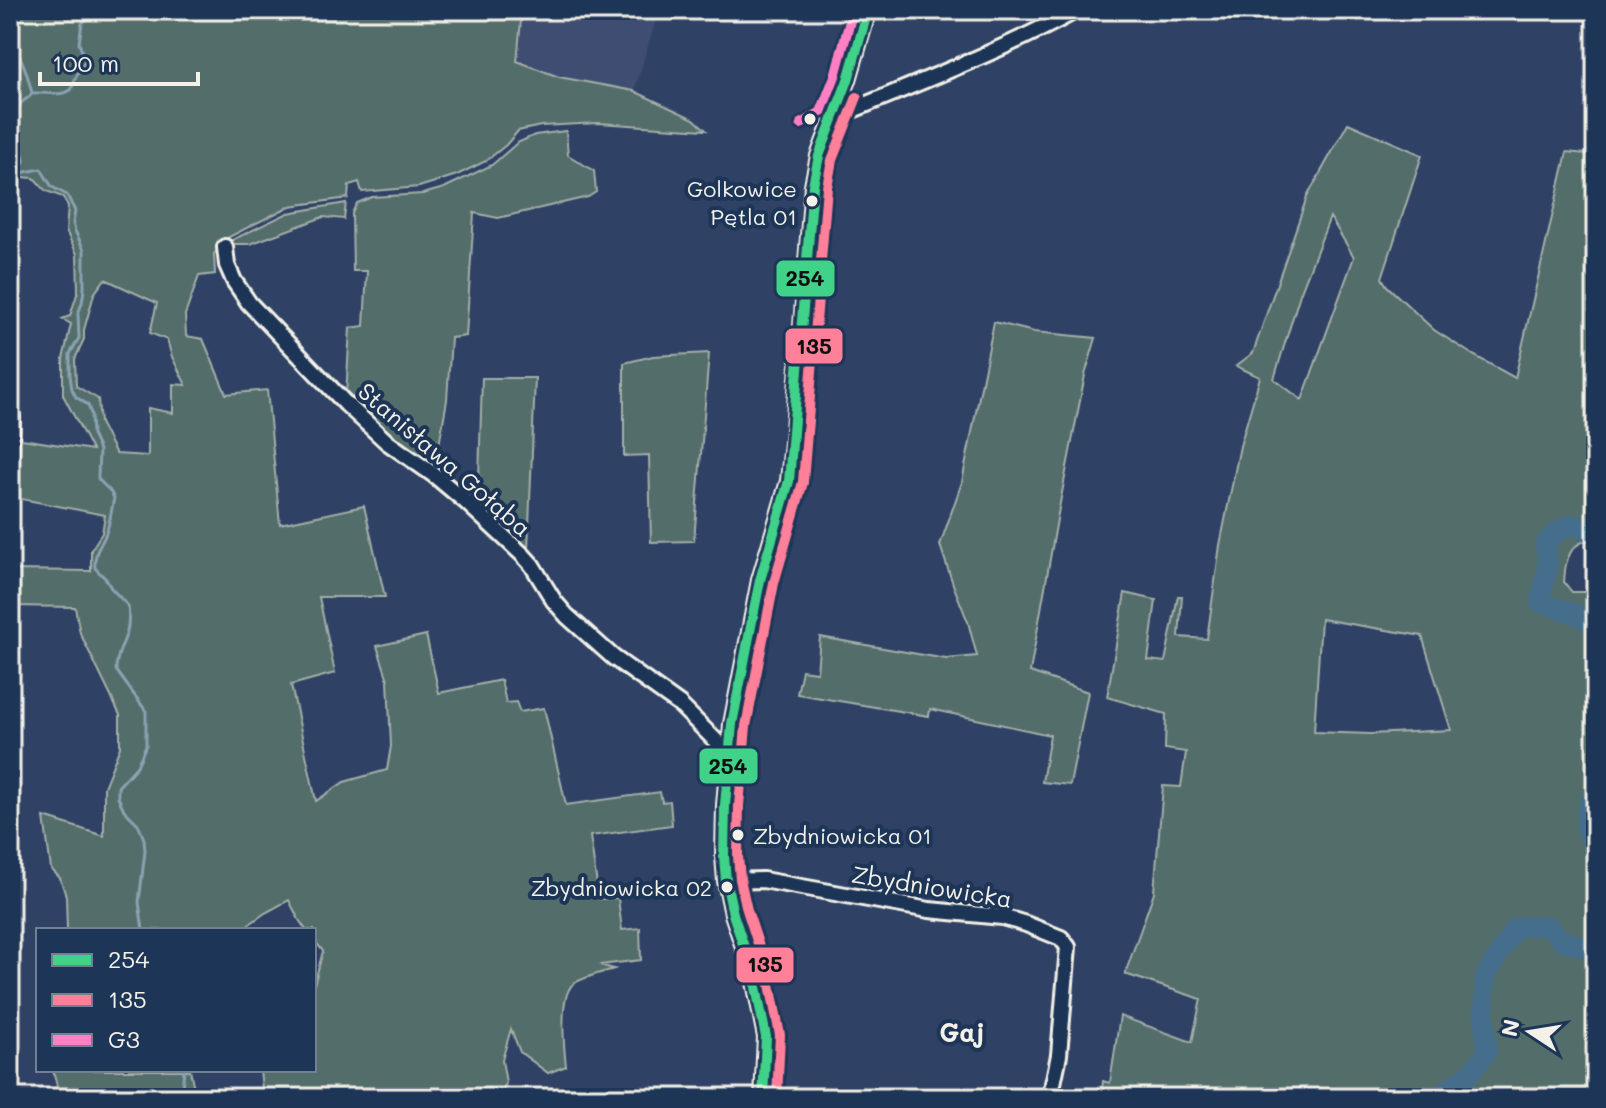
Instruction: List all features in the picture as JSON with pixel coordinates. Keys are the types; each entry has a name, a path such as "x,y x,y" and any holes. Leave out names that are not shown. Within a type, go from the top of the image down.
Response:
{"street":[{"path":"763,1098 766,1037 751,966 726,881 724,829 728,753 760,580 789,481 811,197 819,156 848,80 868,10"},
{"path":"832,121 1077,10"},
{"name":"Stanisława Gołąba","path":"225,247 227,265 249,303 346,404 387,442 465,501 532,565 567,616 614,658 680,705 728,753"},
{"path":"10,408 10,458"},
{"name":"Zbydniowicka","path":"726,881 763,880 929,910 1002,917 1061,938 1068,947 1059,1055 1050,1098"}],"shaded area":[{"path":"522,10 659,10 634,91 559,77 517,61"}],"green space":[{"path":"10,10 522,10 517,61 559,77 634,91 694,119 706,130 599,123 541,126 518,131 486,161 457,175 419,187 362,192 359,182 349,185 348,198 290,206 225,239 214,254 215,274 199,276 185,315 186,336 203,339 226,394 267,390 280,524 364,506 385,597 319,597 335,673 291,685 316,801 344,782 387,770 391,746 388,680 377,646 426,635 439,693 501,680 506,703 516,702 520,712 544,708 566,805 660,792 662,802 670,801 672,825 590,836 599,899 618,898 622,930 640,928 641,960 600,965 614,969 572,985 564,1012 566,1066 548,1073 520,1052 511,1029 502,1060 506,1083 503,1098 263,1098 260,1072 316,1072 316,977 323,951 316,942 316,928 305,928 289,900 244,928 67,928 66,896 60,878 51,869 44,817 104,836 104,787 120,747 120,715 80,633 75,607 10,606 10,570 91,571 91,550 102,533 105,515 11,497 15,438 92,450 63,395 63,359 71,324 62,319 70,316 78,291 77,254 66,231 68,206 63,197 46,191 34,178 21,177 16,168 19,164 10,157","holes":["105,279 157,303 150,333 167,340 186,385 173,384 173,413 148,408 148,456 116,454 100,423 98,399 76,386 75,359 84,339 94,294"]},
{"path":"1348,123 1422,155 1382,278 1434,330 1515,378 1567,152 1596,155 1596,540 1580,543 1571,552 1564,582 1572,592 1596,592 1596,1098 1101,1098 1103,1081 1110,1083 1120,1016 1192,1042 1201,999 1125,974 1154,892 1163,786 1181,787 1186,752 1165,749 1166,714 1107,697 1125,593 1156,600 1148,660 1165,662 1178,596 1182,596 1179,637 1207,639 1220,545 1240,446 1260,377 1236,366 1253,353 1307,197","holes":["1330,217 1354,257 1302,400 1274,379 1300,294","1321,619 1422,636 1451,730 1370,734 1314,732"]},
{"path":"566,131 568,155 594,171 596,192 588,197 498,218 474,213 466,336 451,338 447,400 435,468 371,420 346,395 350,328 364,326 367,271 353,271 352,213 357,203 372,197 423,194 444,188 492,165 517,143 535,135"},
{"path":"346,203 344,219 323,217 250,244 231,244 230,241 288,213"},
{"path":"994,322 1034,332 1096,338 1085,375 1030,672 1088,692 1070,785 1042,782 1050,735 930,709 929,716 797,694 802,670 817,672 820,637 946,659 977,656 940,545 962,482"},
{"path":"709,353 694,541 651,542 649,455 624,456 624,363 653,356"},
{"path":"482,378 535,378 528,550 476,503"},
{"path":"54,1072 190,1072 200,1097 213,1098 60,1098"}],"waterway":[{"path":"32,93 57,94 71,90 85,61 79,43 82,23 98,10"},
{"path":"10,42 21,59 32,93 10,119"},
{"path":"10,149 23,155 20,173 41,169 52,187 67,195 75,211 75,231 84,250 79,338 70,354 70,375 76,397 88,405 91,414 92,435 99,450 98,479 114,498 95,568 128,606 128,629 116,670 146,711 146,745 137,766 118,787 118,797 124,810 138,824 144,839 139,902 143,928"},
{"path":"1596,475 1596,481"},
{"path":"1596,533 1573,524 1548,541 1545,545 1548,562 1540,602 1586,618 1596,634"},
{"path":"1596,640 1596,667"},
{"path":"1596,792 1586,820 1596,848"},
{"path":"1442,1098 1444,1092 1471,1073 1487,1051 1485,978 1514,929 1549,926 1561,940 1596,951"},
{"path":"184,1072 182,1088 187,1098"}],"transit line":[{"name":"G3","path":"801,124 821,112 835,76 853,10"},
{"name":"254","path":"763,1098 766,1037 754,977 733,914 726,881 725,805 732,724 760,580 789,481 813,185 819,156 848,80 868,10"},
{"name":"135","path":"777,1098 780,1035 768,974 740,879 739,806 746,726 774,583 803,482 827,187 832,160 857,97"}],"place":[{"name":"Golkowice Pętla 01","path":"812,201"},
{"name":"Zbydniowicka 01","path":"738,835"},
{"name":"Zbydniowicka 02","path":"727,887"}],"district":[{"name":"Gaj","path":"962,1032"}]}
